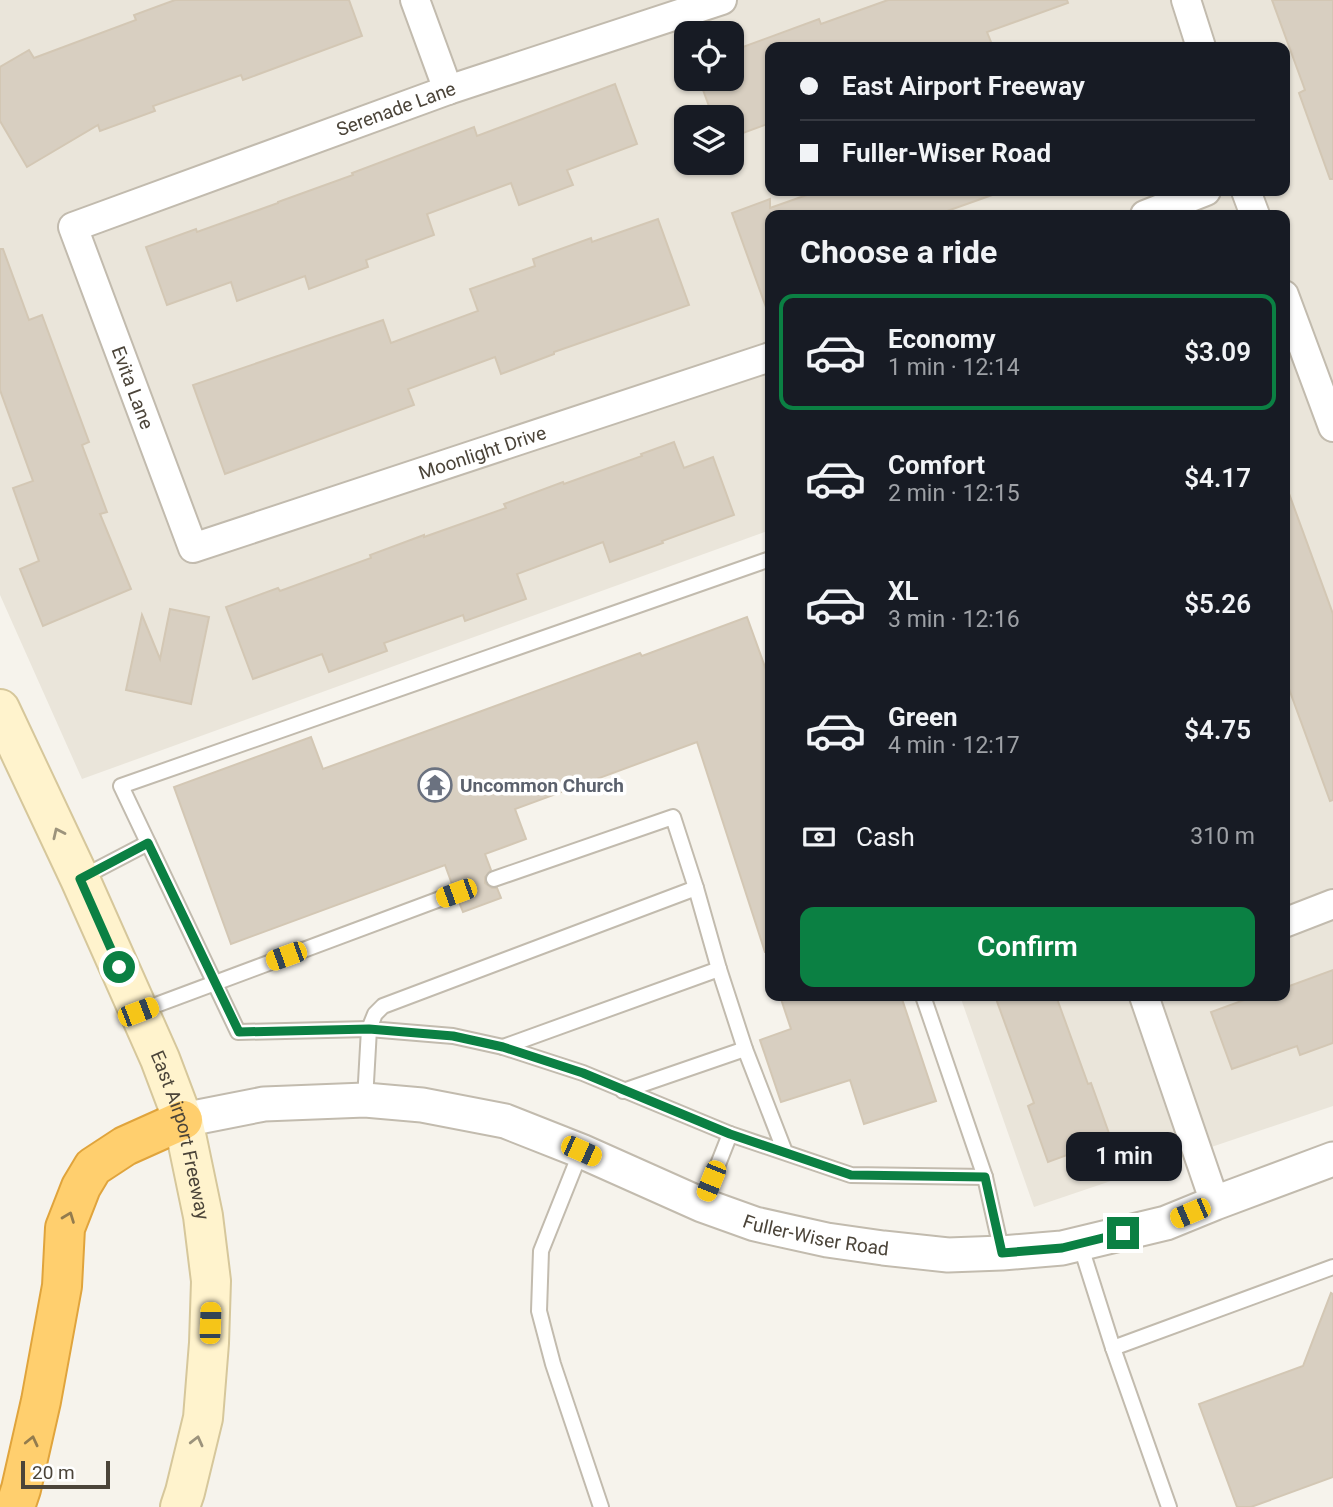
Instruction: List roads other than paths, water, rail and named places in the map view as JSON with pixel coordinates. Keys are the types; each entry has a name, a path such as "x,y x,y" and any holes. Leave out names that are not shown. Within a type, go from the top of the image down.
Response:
{"highway":[{"path":"15,1507 41,1401 62,1286 65,1228 81,1187 93,1167 125,1146 183,1120"}],"main road":[{"name":"East Airport Freeway","path":"0,709 80,879 160,1059 183,1120 203,1216 211,1281 203,1418 180,1507"}],"street":[{"path":"415,0 448,90"},
{"name":"Serenade Lane","path":"73,227 448,90 722,0"},
{"path":"1186,0 1199,42"},
{"path":"1158,210 1193,196"},
{"name":"Evita Lane","path":"73,227 193,548"},
{"path":"1290,311 1333,427"},
{"name":"Moonlight Drive","path":"193,548 765,359"},
{"path":"1290,921 1333,904"},
{"path":"1146,1001 1215,1203"},
{"name":"Fuller-Wiser Road","path":"183,1120 264,1104 365,1100 422,1105 505,1121 581,1151 702,1205 755,1224 827,1240 948,1255 1062,1248 1166,1223 1333,1159"}],"lane":[{"path":"765,561 121,786 239,1032 369,1029 453,1036 503,1047 583,1073 730,1134 851,1175 985,1177"},
{"path":"494,879 673,817 744,1049 785,1152"},
{"path":"80,879 148,843"},
{"path":"365,1100 369,1029 375,1014 383,1006 696,888"},
{"path":"138,1012 456,893"},
{"path":"503,1047 719,969"},
{"path":"925,1001 985,1177 1002,1253"},
{"path":"623,1091 744,1049"},
{"path":"702,1205 730,1134"},
{"path":"581,1151 541,1251 539,1311 553,1364 601,1507"},
{"path":"1080,1244 1113,1348 1170,1507"},
{"path":"1113,1348 1333,1268"}],"place":[{"name":"Uncommon Church","path":"435,785"}]}
